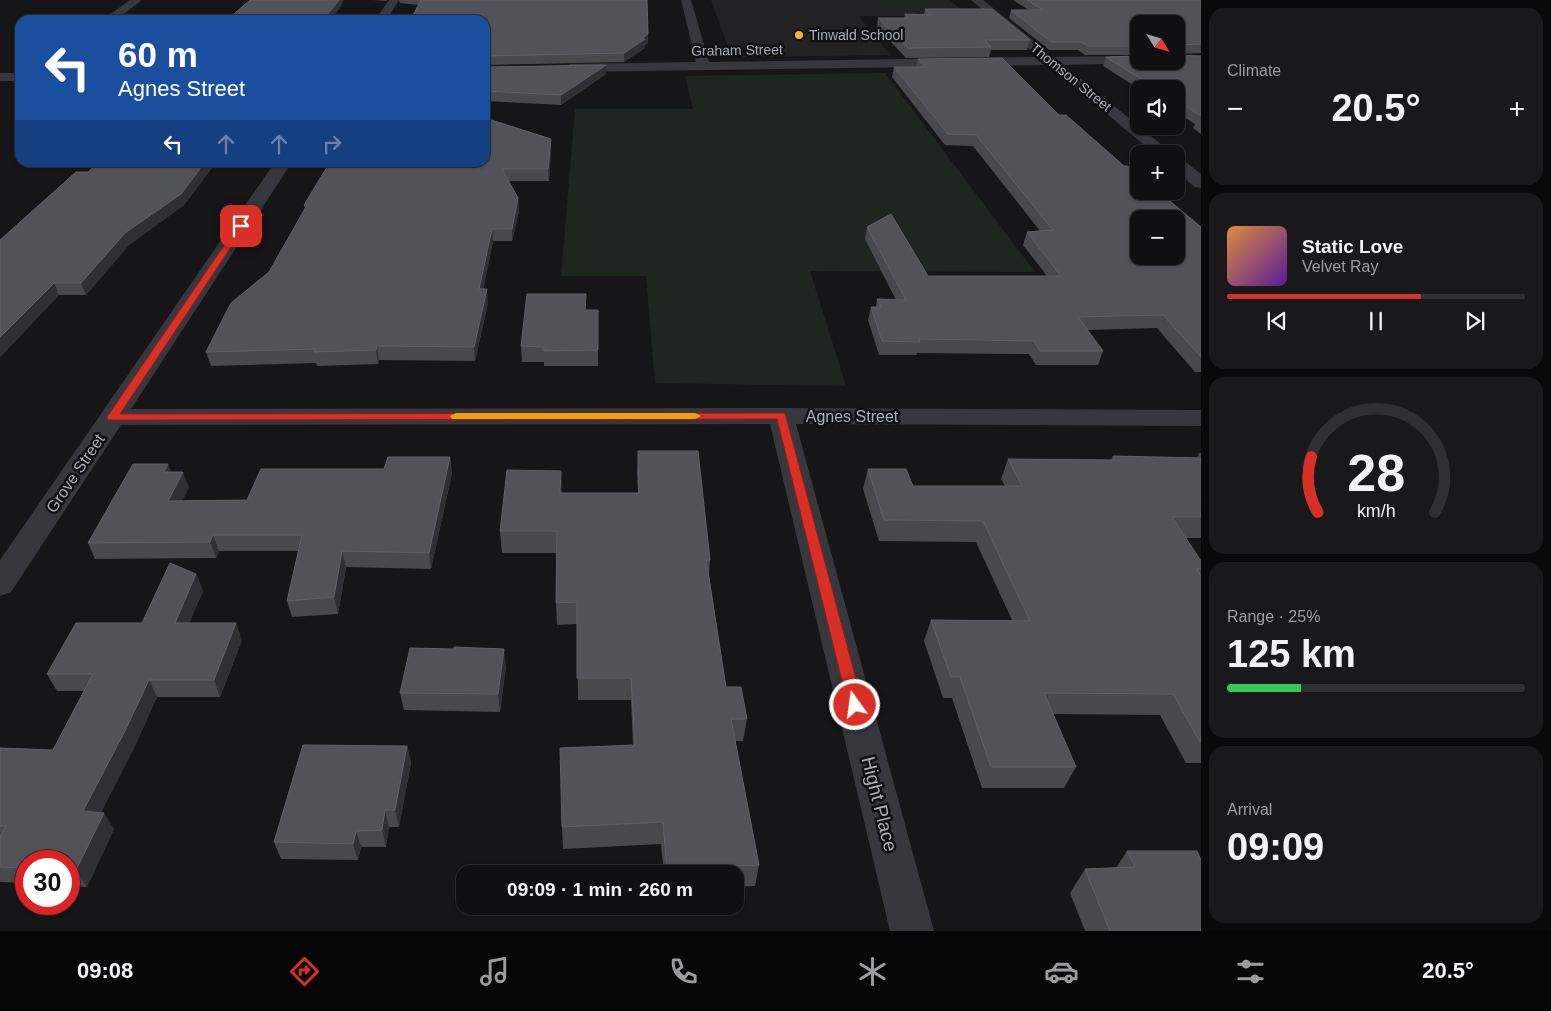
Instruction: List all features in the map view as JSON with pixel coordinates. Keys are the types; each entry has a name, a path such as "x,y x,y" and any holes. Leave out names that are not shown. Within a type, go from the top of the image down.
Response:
{"street":[{"path":"115,15 137,0"},
{"path":"384,15 394,0"},
{"path":"686,0 704,66"},
{"name":"Thomson Street","path":"976,0 1154,145"},
{"name":"Graham Street","path":"555,69 1130,60"},
{"path":"0,77 15,77"},
{"name":"Grove Street","path":"0,584 281,167"},
{"path":"1185,170 1201,183"},
{"name":"Agnes Street","path":"112,417 782,416 1201,418"},
{"name":"Hight Place","path":"782,416 912,931"}],"shaded area":[{"name":"Tinwald School","path":"711,0 950,0 968,16 859,16 890,55 739,57 731,55"},
{"path":"883,0 927,0 939,10 902,10 896,5 888,5"},
{"path":"885,73 1035,272 810,271 846,386 655,383 646,276 561,276 575,109 693,109 685,76"}],"building":[{"path":"250,0 339,0 327,15 233,15"},
{"path":"421,0 647,0 648,34 641,39 645,39 624,53 490,56 490,15 413,15"},
{"path":"1027,0 1201,0 1201,44 1185,45 1185,15 1130,15 1130,46 1088,46 1081,42 1051,42 1011,10 1043,10"},
{"path":"925,9 992,9 1030,40 985,40 991,47 908,48 878,18 908,18 905,14 931,15"},
{"path":"1185,55 1201,56 1201,116 1185,106 1185,80 1143,80 1106,57 1130,56 1130,70 1185,70"},
{"path":"1002,58 1059,115 1066,115 1124,166 1130,168 1130,200 1169,200 1181,210 1130,210 1130,265 1185,265 1185,214 1201,227 1201,357 1163,315 1078,317 1103,351 1040,351 1034,341 919,339 920,342 882,341 871,307 881,307 877,299 906,300 867,227 891,214 928,276 1061,276 1027,232 1053,230 976,135 948,134 894,67 925,67 918,59"},
{"path":"606,65 561,95 490,91 490,67"},
{"path":"490,120 551,139 548,169 502,169 518,198 512,229 492,229 479,289 487,289 474,347 377,346 376,350 314,352 315,349 206,352 231,303 269,272 307,205 304,205 327,167 490,167"},
{"path":"94,167 201,167 181,194 125,233 81,283 54,283 0,337 0,240 76,172 88,172"},
{"path":"527,294 586,294 585,310 598,310 598,350 544,351 544,347 521,346"},
{"path":"638,451 698,451 710,560 706,560 726,687 741,687 747,719 731,719 759,865 667,865 663,822 562,827 560,748 635,745 631,678 577,678 577,602 556,603 557,531 500,531 507,470 561,471 560,493 639,493"},
{"path":"1113,456 1201,458 1201,517 1172,517 1201,561 1201,569 1197,569 1201,576 1201,742 1173,694 1044,693 1076,767 991,767 960,677 951,677 931,620 1030,621 983,521 884,520 868,469 906,469 913,486 1022,486 1008,459 1115,460"},
{"path":"388,457 450,457 429,553 342,551 334,597 287,601 302,535 213,535 210,542 88,543 133,464 168,464 164,472 183,472 168,501 247,500 261,469 384,469"},
{"path":"170,563 196,574 175,623 236,623 214,680 149,680 125,731 83,811 104,813 80,862 80,850 15,850 15,868 0,867 0,837 6,826 0,826 0,748 53,750 93,674 47,674 76,623 142,623"},
{"path":"454,647 504,649 498,694 400,693 410,648 454,649"},
{"path":"303,745 407,746 395,810 385,810 382,830 356,831 353,844 274,842"},
{"path":"1127,851 1197,851 1201,860 1201,931 1110,931 1085,869 1135,867"}],"slow traffic":[{"path":"456,416 695,416"}],"place":[{"name":"Tinwald School","path":"799,35"}],"route":[{"path":"241,226 112,417 782,416 855,705"}]}
